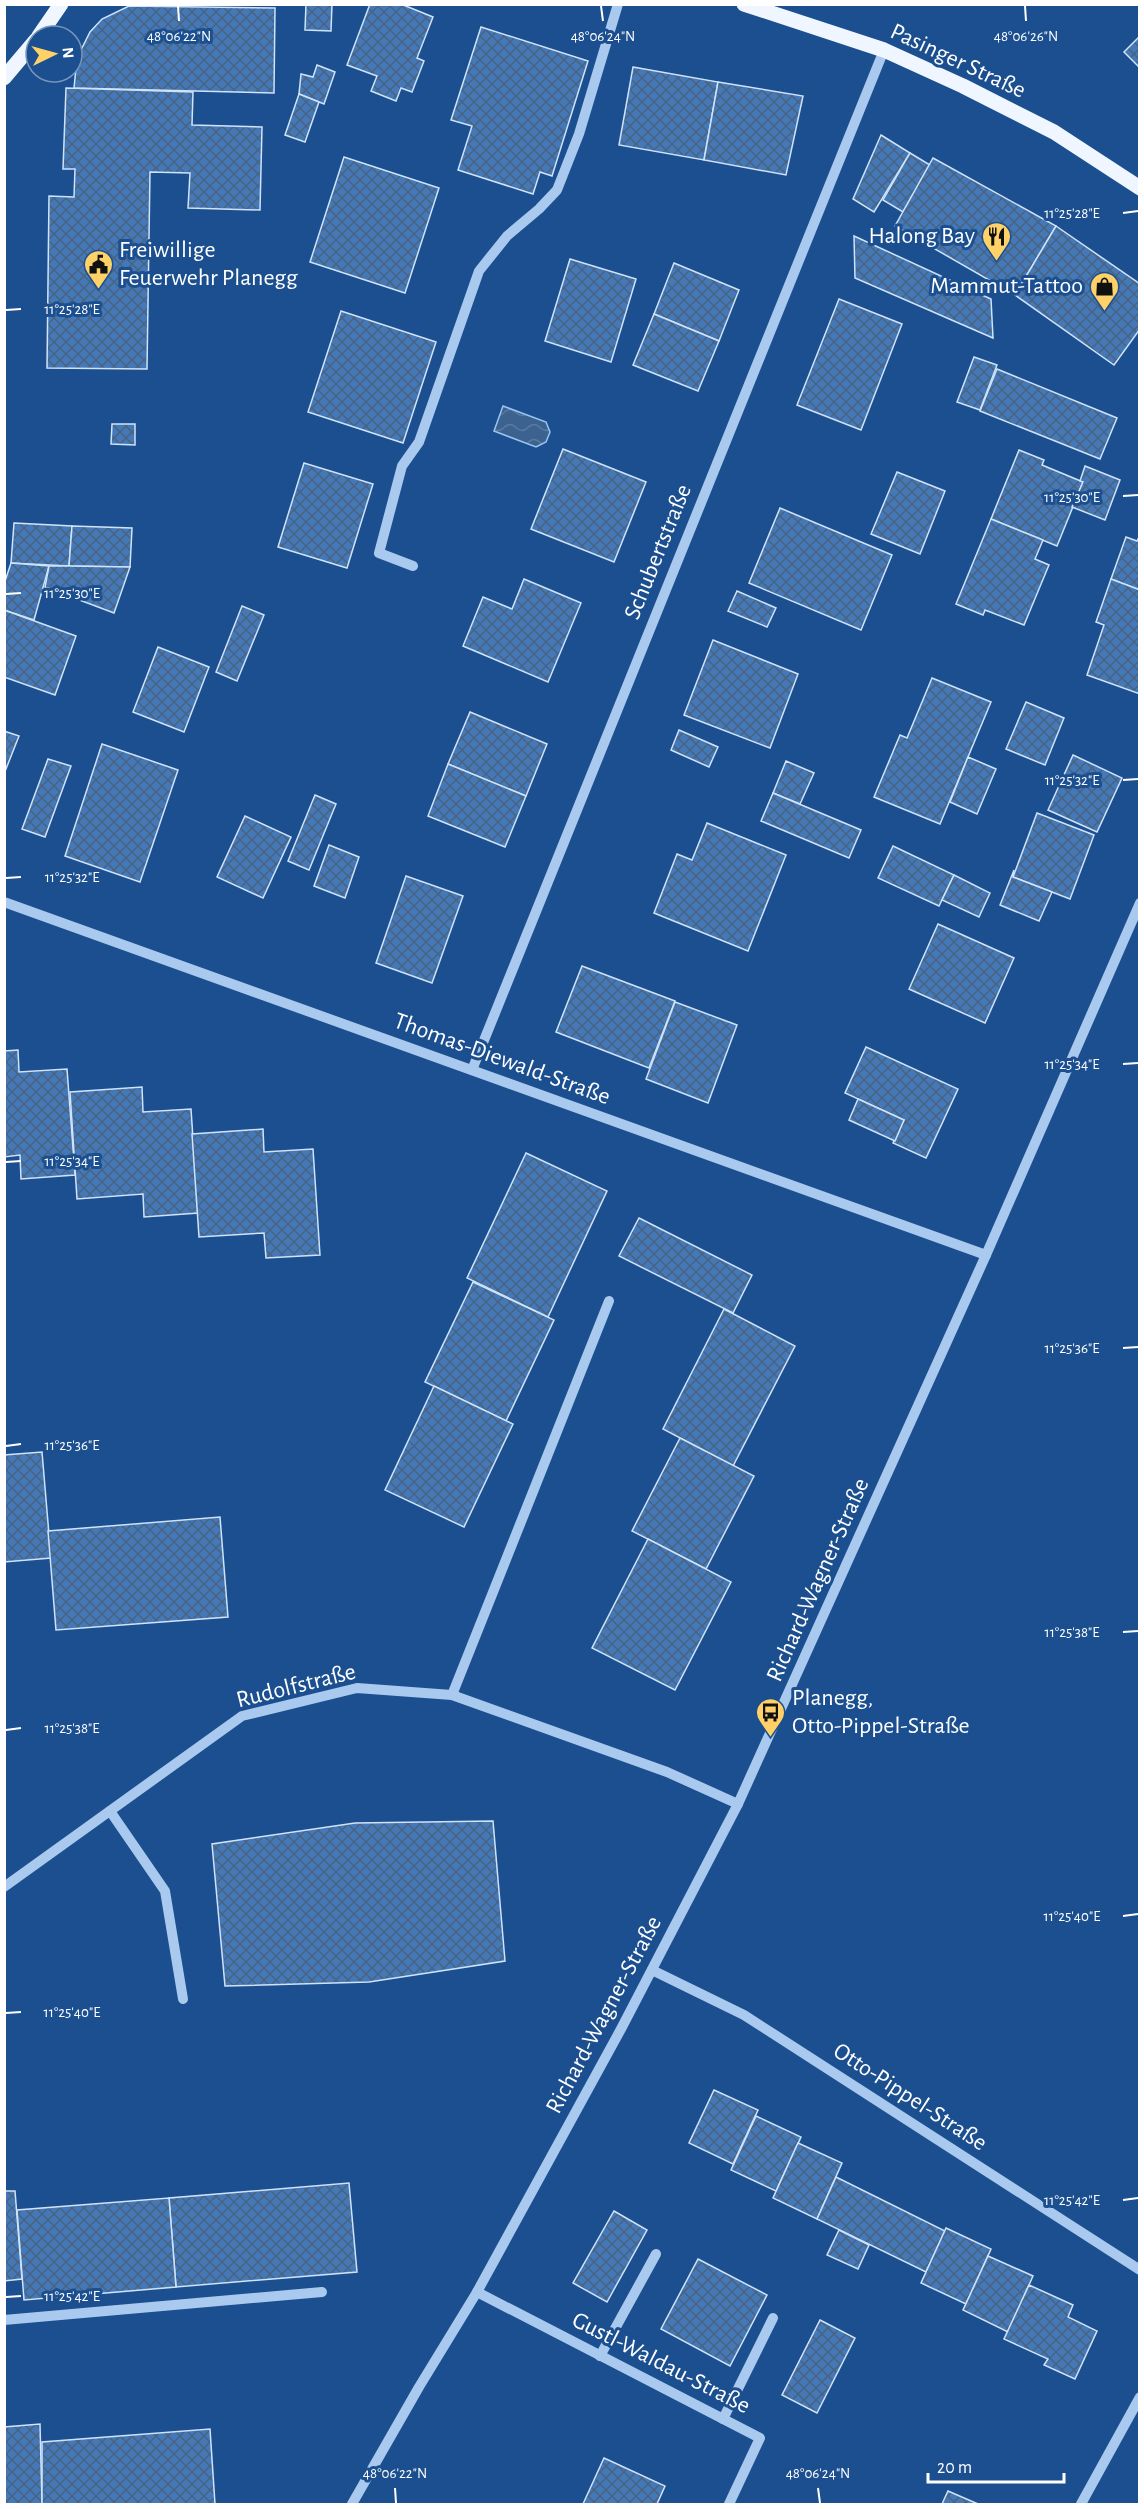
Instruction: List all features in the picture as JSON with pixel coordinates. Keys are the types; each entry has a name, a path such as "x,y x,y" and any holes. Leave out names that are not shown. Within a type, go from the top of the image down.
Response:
{"main road":[{"path":"47,24 61,4"},
{"name":"Pasinger Straße","path":"744,4 884,50 963,86 1054,132 1140,188"},
{"path":"4,78 24,54"}],"street":[{"path":"412,566 379,553 402,466 418,442 479,271 507,236 557,190 579,134 618,4"},
{"name":"Schubertstraße","path":"472,1070 884,50"},
{"name":"Thomas-Diewald-Straße","path":"4,902 986,1255"},
{"name":"Richard-Wagner-Straße","path":"352,2505 418,2387 477,2292 652,1970 738,1804 986,1255 1140,903"},
{"path":"452,1695 609,1301"},
{"name":"Rudolfstraße","path":"4,1887 242,1716 357,1688 452,1695 667,1772 738,1804"},
{"path":"110,1811 165,1891 183,1999"},
{"name":"Otto-Pippel-Straße","path":"652,1970 744,2015 1140,2270"},
{"path":"600,2356 656,2254"},
{"path":"4,2320 322,2292"},
{"name":"Gustl-Waldau-Straße","path":"477,2292 760,2438 729,2505"},
{"path":"723,2419 773,2318"},
{"path":"1081,2505 1140,2397"}],"water":[{"path":"503,406 546,422 550,432 546,442 536,447 494,431"}],"building":[{"path":"306,4 332,4 331,31 305,30"},
{"path":"370,4 401,4 433,17 417,58 424,61 412,92 401,88 396,101 371,91 377,76 347,65"},
{"path":"129,6 275,8 274,93 74,88 74,84 84,84 84,44 90,32 102,19"},
{"path":"481,27 588,61 552,176 540,172 533,194 458,170 472,126 451,120"},
{"path":"1140,36 1140,68 1124,52"},
{"path":"317,65 335,72 324,104 299,94 301,74 313,77"},
{"path":"633,67 718,82 704,160 619,145"},
{"path":"718,82 803,96 786,175 704,160"},
{"name":"Freiwillige Feuerwehr Planegg","path":"66,88 193,92 192,125 262,127 260,210 188,208 190,173 150,172 147,369 47,368 49,196 74,197 75,169 63,169"},
{"path":"299,94 319,102 305,142 285,135"},
{"path":"881,135 910,153 874,212 853,199"},
{"path":"910,153 930,165 903,212 883,200"},
{"path":"344,157 439,188 405,293 310,262"},
{"name":"Halong Bay","path":"933,158 1056,226 1015,295 895,226"},
{"path":"1056,226 1140,284 1140,329 1114,365 1015,295"},
{"path":"854,236 991,299 993,338 855,278"},
{"path":"570,259 636,279 611,362 545,341"},
{"path":"674,263 739,290 719,341 654,314"},
{"path":"839,299 902,324 861,430 797,405"},
{"path":"341,311 436,342 403,443 308,412"},
{"path":"654,314 719,341 698,391 633,365"},
{"path":"974,357 997,365 980,410 957,402"},
{"path":"997,369 1117,418 1100,459 980,411"},
{"path":"112,424 135,424 135,445 111,444"},
{"path":"563,449 646,482 614,562 531,529"},
{"path":"1019,450 1044,460 1042,465 1083,482 1057,546 991,519"},
{"path":"304,463 373,484 347,568 278,547"},
{"path":"1085,466 1120,480 1105,520 1072,507 1083,482 1080,481"},
{"path":"897,472 945,491 920,554 871,534"},
{"path":"780,508 892,555 861,630 749,583"},
{"path":"991,519 1043,540 1035,559 1049,565 1024,625 985,610 983,615 956,604"},
{"path":"14,523 72,526 69,566 11,563"},
{"path":"72,526 132,528 130,567 69,566"},
{"path":"1140,535 1140,590 1111,579 1126,537 1137,541"},
{"path":"11,563 49,566 34,620 4,610 4,584"},
{"path":"49,566 130,567 114,613 45,587"},
{"path":"524,579 581,603 548,682 463,646 483,597 512,609"},
{"path":"1111,579 1140,590 1140,694 1087,675 1104,625 1096,622"},
{"path":"737,591 776,608 767,627 728,611"},
{"path":"242,606 264,615 237,681 216,672"},
{"path":"4,610 76,636 55,695 4,677"},
{"path":"713,640 798,674 770,748 684,715"},
{"path":"158,647 209,667 184,732 133,712"},
{"path":"932,678 991,702 940,824 874,797 900,735 907,738"},
{"path":"1026,702 1064,718 1045,765 1006,749"},
{"path":"470,712 547,744 526,796 448,764"},
{"path":"679,730 718,747 709,767 671,750"},
{"path":"4,731 19,736 4,774"},
{"path":"102,744 178,770 140,882 65,856"},
{"path":"1073,755 1122,778 1097,832 1048,810"},
{"path":"968,757 996,769 977,814 950,802"},
{"path":"48,759 71,766 45,837 22,829"},
{"path":"786,761 814,773 800,804 773,793"},
{"path":"448,764 526,796 505,847 428,816"},
{"path":"773,793 861,830 849,858 761,821"},
{"path":"315,795 336,804 309,870 288,861"},
{"path":"1037,813 1094,835 1070,899 1013,877"},
{"path":"245,816 291,837 263,898 217,877"},
{"path":"707,823 786,855 748,951 654,913 677,854 692,860"},
{"path":"329,845 359,857 345,898 314,886"},
{"path":"893,846 954,875 939,906 878,878"},
{"path":"1014,870 1013,877 1052,892 1039,921 1000,905"},
{"path":"954,875 990,893 979,917 942,900"},
{"path":"406,876 463,896 432,983 376,963"},
{"path":"938,924 1014,958 985,1023 909,989"},
{"path":"582,966 675,1001 649,1068 556,1032"},
{"path":"675,1002 737,1025 708,1103 646,1079"},
{"path":"866,1047 958,1089 926,1158 893,1143 904,1120 845,1093"},
{"path":"18,1050 19,1072 67,1069 75,1175 21,1179 20,1155 4,1157 4,1051"},
{"path":"142,1087 143,1112 191,1109 198,1213 144,1217 143,1194 77,1199 70,1092"},
{"path":"858,1099 904,1120 895,1141 849,1120"},
{"path":"263,1129 264,1152 313,1149 320,1255 266,1258 264,1233 199,1237 192,1134"},
{"path":"526,1153 607,1191 548,1317 467,1278"},
{"path":"639,1218 752,1275 733,1313 619,1256"},
{"path":"473,1282 554,1320 506,1421 425,1382"},
{"path":"724,1309 795,1346 733,1466 663,1429"},
{"path":"434,1386 513,1424 464,1527 385,1490"},
{"path":"680,1438 754,1476 706,1569 632,1531"},
{"path":"42,1452 51,1558 4,1562 4,1455"},
{"path":"220,1517 228,1617 56,1630 48,1531"},
{"path":"648,1539 731,1582 675,1690 592,1648"},
{"path":"493,1821 505,1961 369,1982 225,1986 212,1844 355,1823"},
{"path":"714,2090 758,2110 733,2164 689,2143"},
{"path":"756,2116 801,2137 776,2191 731,2170"},
{"path":"798,2143 842,2163 817,2219 773,2198"},
{"path":"836,2177 945,2231 926,2272 817,2219"},
{"path":"349,2183 357,2272 176,2287 169,2198"},
{"path":"4,2191 15,2191 22,2279 4,2281"},
{"path":"169,2198 176,2287 24,2300 17,2210"},
{"path":"614,2211 647,2230 607,2302 573,2283"},
{"path":"946,2228 991,2249 966,2304 921,2283"},
{"path":"839,2230 869,2245 858,2269 827,2255"},
{"path":"988,2256 1033,2276 1008,2332 963,2310"},
{"path":"698,2259 767,2295 730,2366 661,2329"},
{"path":"1029,2285 1073,2305 1068,2317 1097,2331 1075,2379 1044,2365 1048,2359 1004,2339"},
{"path":"820,2320 855,2338 817,2413 782,2395"},
{"path":"40,2424 42,2504 4,2504 4,2427"},
{"path":"210,2429 215,2504 42,2504 42,2442"},
{"path":"604,2458 665,2486 657,2504 583,2504"},
{"path":"948,2491 978,2504 942,2504"}],"place":[{"name":"Halong Bay","path":"996,262"},
{"name":"Freiwillige Feuerwehr Planegg","path":"98,290"},
{"name":"Mammut-Tattoo","path":"1104,312"},
{"name":"Planegg, Otto-Pippel-Straße","path":"771,1738"}]}
